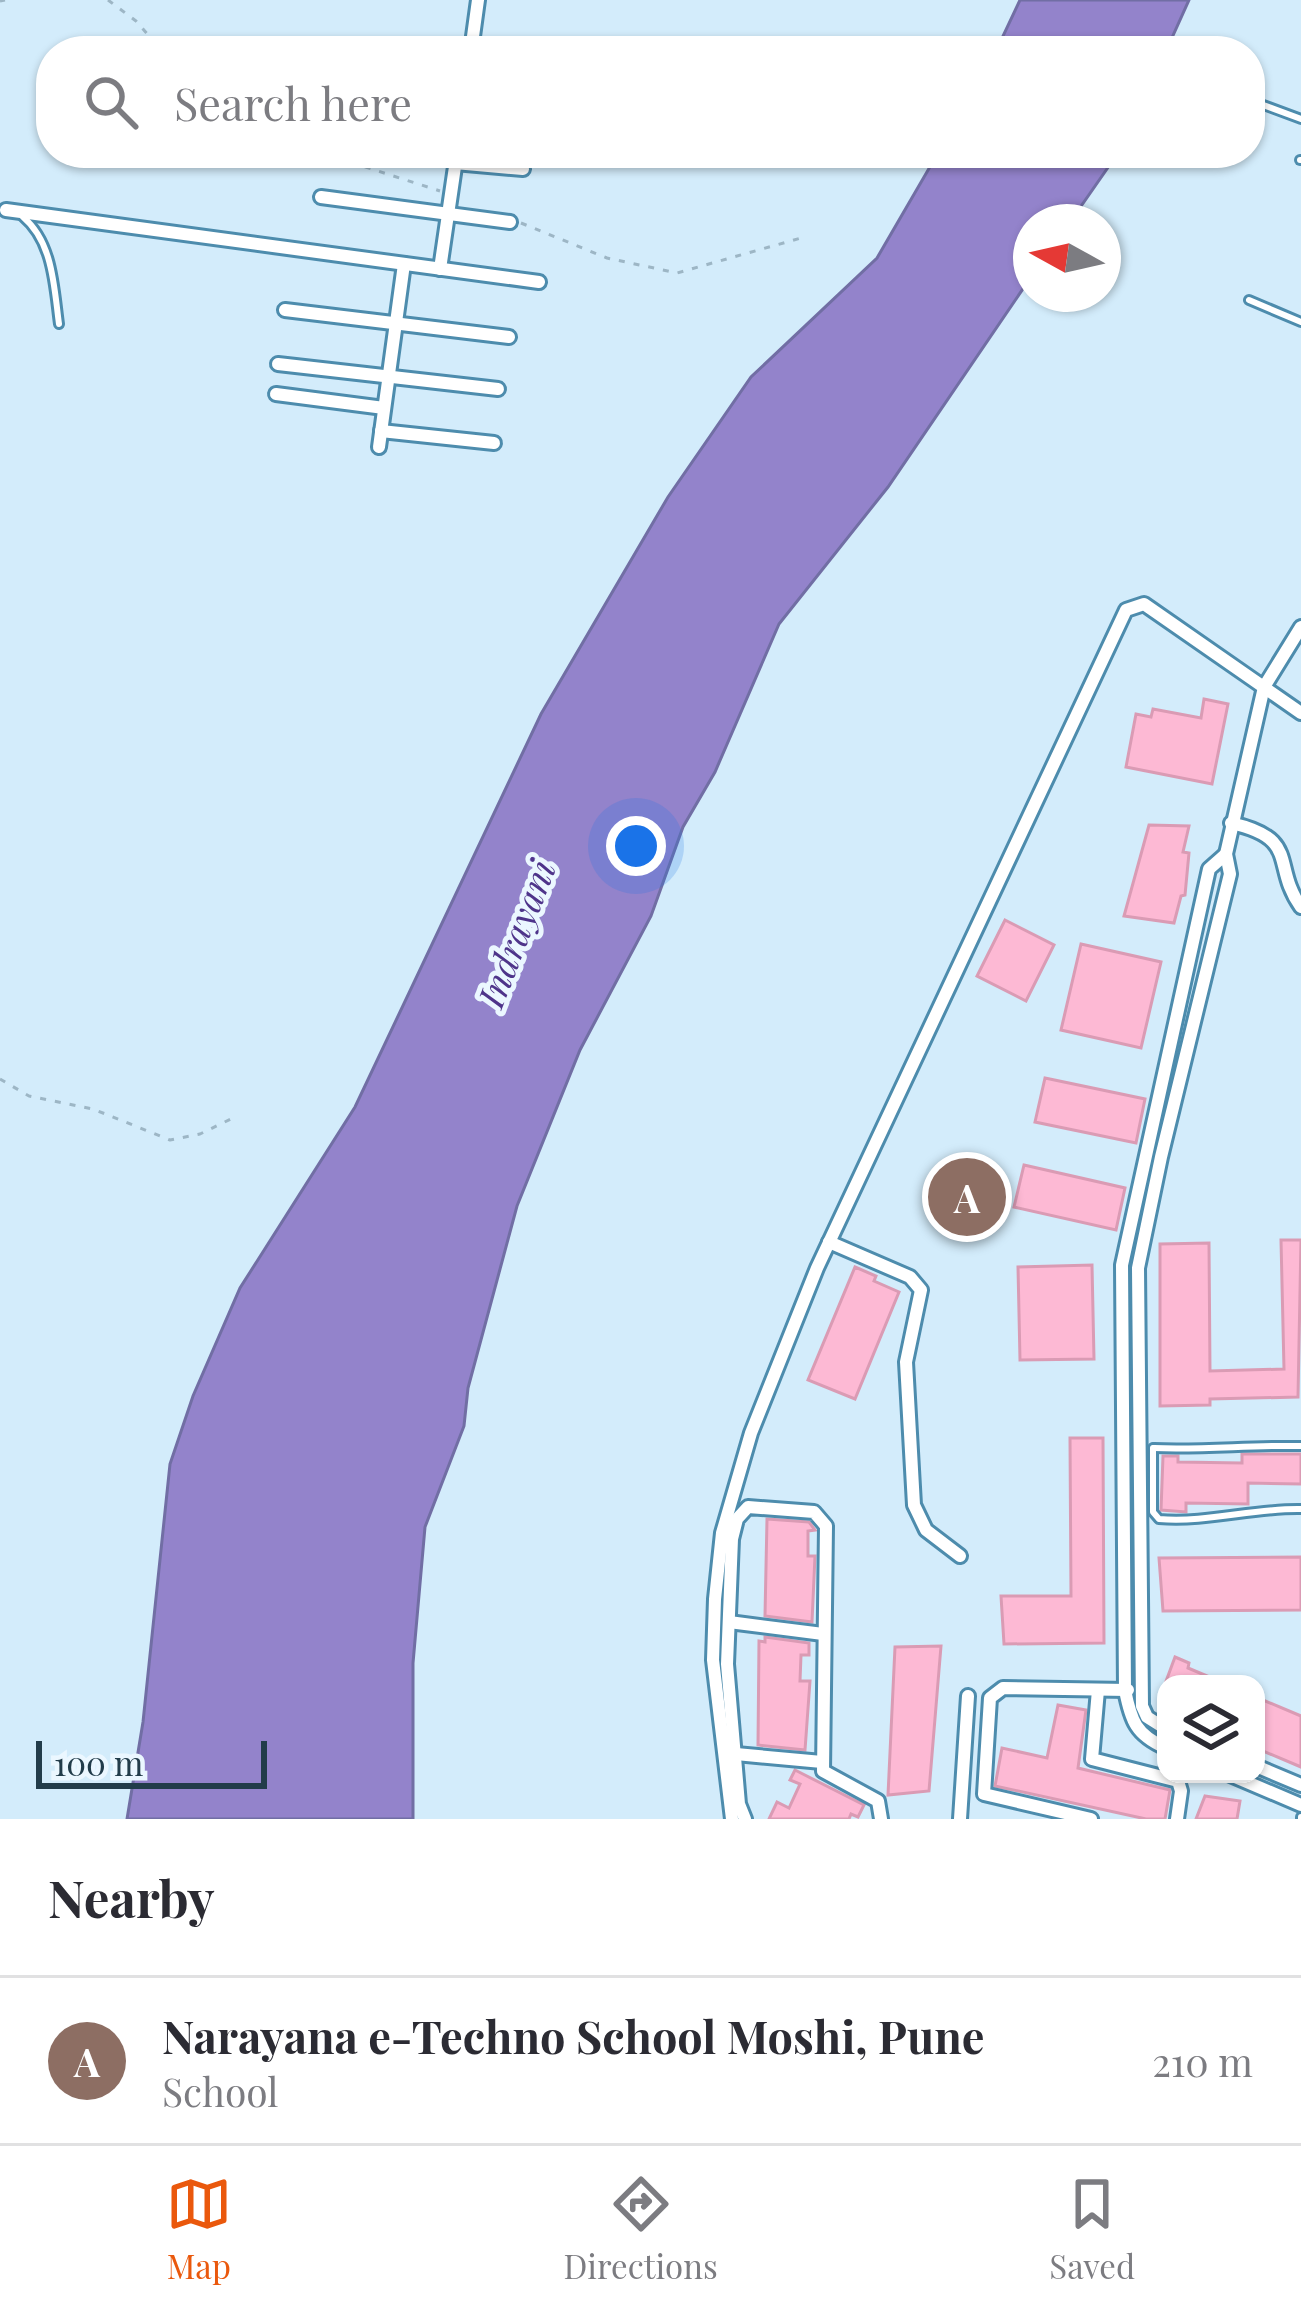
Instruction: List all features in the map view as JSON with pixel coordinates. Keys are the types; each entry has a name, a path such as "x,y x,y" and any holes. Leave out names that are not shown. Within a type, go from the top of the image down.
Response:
{"street":[{"path":"473,36 478,0"},
{"path":"440,269 455,168"},
{"path":"518,168 524,169"},
{"path":"321,197 511,221"},
{"path":"3,209 539,282"},
{"path":"379,447 404,264"},
{"path":"285,310 509,337"},
{"path":"278,364 498,389"},
{"path":"276,394 384,408"},
{"path":"381,431 494,442"},
{"path":"732,1819 713,1660 722,1533 751,1433 829,1242 1126,610 1144,604 1301,713"},
{"path":"1157,1744 1142,1736 1131,1722 1125,1690 1130,1389 1138,1268 1230,874 1226,854 1264,687 1301,627"},
{"path":"1232,823 1269,836 1282,850 1301,908"},
{"path":"1157,1723 1142,1706 1138,1446 1123,1265 1209,869 1226,854"},
{"path":"1187,968 1205,973"},
{"path":"1132,1219 1147,1224"},
{"path":"829,1242 910,1276 921,1290 906,1371 914,1505 926,1530 960,1556"},
{"path":"745,1819 727,1664 732,1539 741,1512 748,1507 814,1512 826,1526 822,1762 827,1775 878,1801 881,1819"},
{"path":"729,1622 823,1634"},
{"path":"1091,1819 988,1797 982,1784 993,1692 1003,1688 1141,1687"},
{"path":"1098,1690 1092,1759 1178,1781 1178,1819"},
{"path":"960,1819 968,1696"},
{"path":"736,1754 822,1762"},
{"path":"1265,1777 1301,1786"},
{"path":"1265,1782 1301,1805"}],"lane":[{"path":"1265,106 1301,119"},
{"path":"3,209 29,221 39,236 50,265 59,324"},
{"path":"1250,300 1301,322"},
{"path":"1138,1446 1219,1450 1301,1446"},
{"path":"1154,1448 1153,1512 1160,1519 1219,1519 1263,1508 1301,1509"}],"path":[{"path":"108,0 149,36"},
{"path":"367,168 451,196"},
{"path":"511,221 607,258 677,273 801,238"},
{"path":"0,1079 29,1096 92,1109 170,1140 200,1134 237,1116"}],"water":[{"path":"1020,0 1189,0 1173,36 1003,36"},
{"name":"Indrayani","path":"929,168 1108,168 1083,204 1013,204 1013,303 888,487 779,624 715,772 683,827 651,916 580,1050 517,1206 468,1388 464,1426 425,1527 413,1663 413,1819 127,1819 143,1722 170,1464 193,1396 240,1288 355,1107 541,714 668,497 751,377 877,258"}],"building":[{"path":"1204,699 1228,704 1212,784 1126,767 1136,714 1151,717 1153,709 1201,718"},
{"path":"1149,825 1189,826 1183,852 1189,853 1185,895 1174,923 1124,916"},
{"path":"1005,920 1054,945 1026,1001 977,976"},
{"path":"1081,944 1161,962 1141,1048 1061,1030"},
{"path":"1045,1078 1145,1099 1136,1143 1035,1122"},
{"path":"1024,1165 1125,1188 1116,1230 1014,1207"},
{"path":"1281,1240 1301,1240 1298,1397 1210,1399 1210,1405 1160,1406 1160,1244 1209,1243 1210,1371 1284,1369"},
{"path":"1092,1265 1094,1359 1020,1360 1018,1267"},
{"path":"855,1267 899,1292 855,1399 808,1380"},
{"path":"1070,1438 1103,1438 1104,1643 1004,1644 1001,1596 1071,1596"},
{"path":"1242,1454 1301,1454 1301,1484 1248,1483 1248,1504 1186,1503 1186,1512 1161,1510 1163,1456 1178,1456 1178,1462 1242,1463"},
{"path":"767,1519 809,1522 815,1530 808,1531 808,1556 815,1556 812,1622 765,1616"},
{"path":"1301,1557 1301,1610 1163,1611 1159,1558"},
{"path":"765,1637 809,1643 809,1655 801,1655 800,1681 810,1681 805,1750 758,1745 759,1641 765,1642"},
{"path":"941,1646 929,1791 888,1795 895,1647"},
{"path":"1175,1657 1205,1675 1168,1675"},
{"path":"1265,1701 1301,1716 1301,1767 1265,1752"},
{"path":"1058,1705 1086,1710 1078,1768 1170,1790 1165,1819 1146,1819 995,1786 1002,1748 1047,1758"},
{"path":"795,1770 864,1805 858,1817 769,1819 777,1802 789,1808 800,1784 790,1780"},
{"path":"1205,1796 1240,1801 1237,1819 1196,1819"}],"place":[{"name":"Narayana e-Techno School Moshi, Pune","path":"967,1197"}]}
